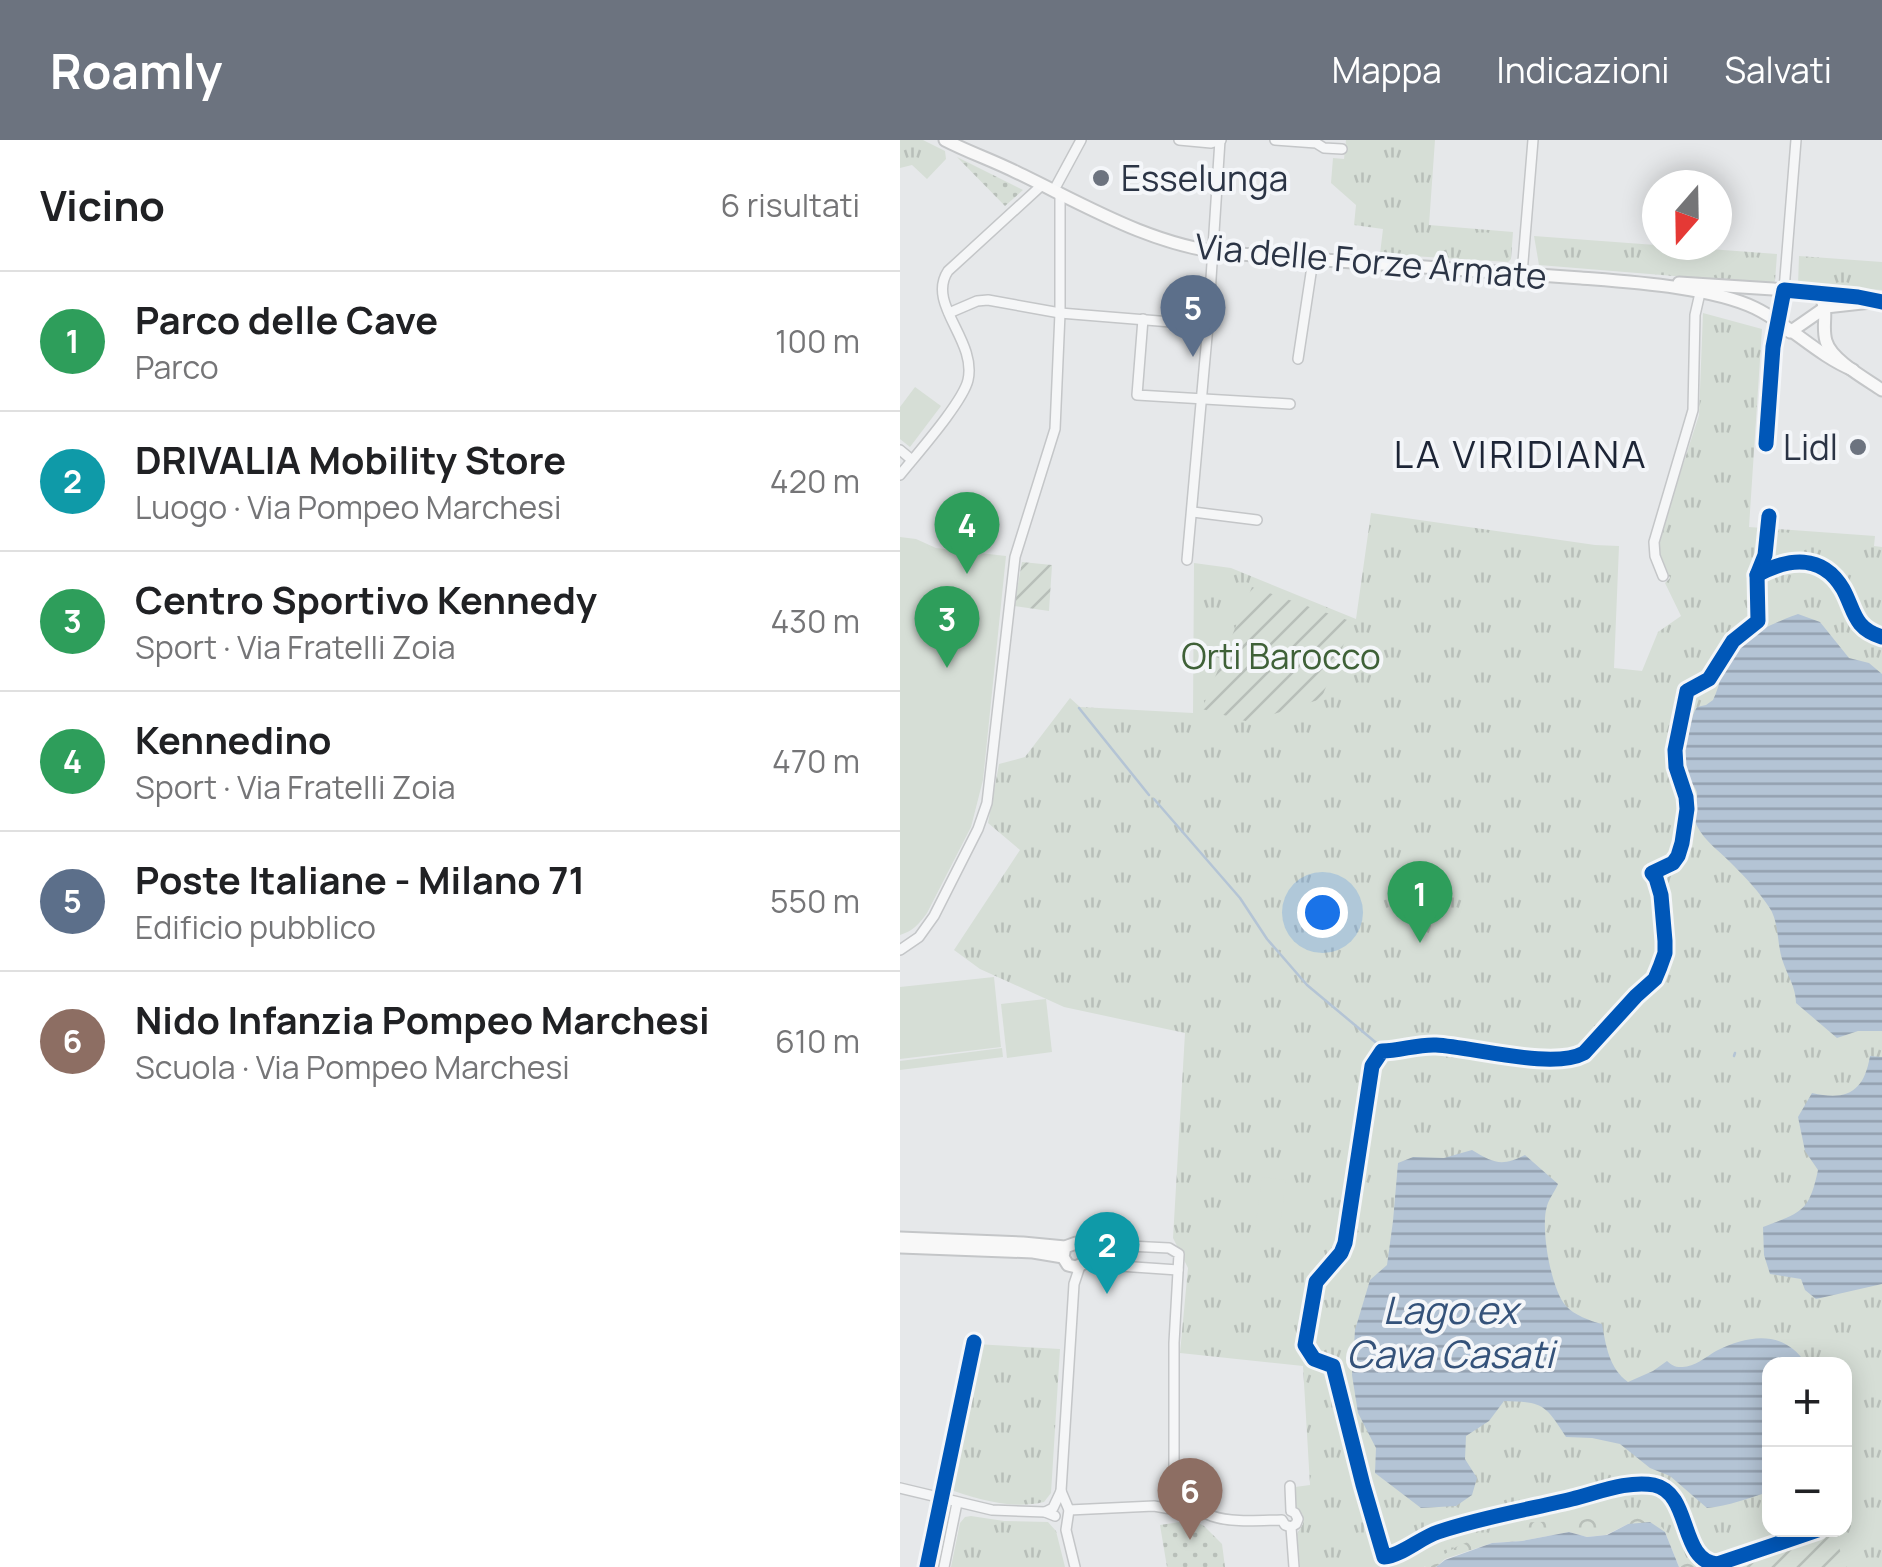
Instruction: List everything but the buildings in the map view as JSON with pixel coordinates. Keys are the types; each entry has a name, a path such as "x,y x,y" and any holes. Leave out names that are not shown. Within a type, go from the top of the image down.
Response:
{"street":[{"name":"Via delle Forze Armate","path":"946,140 1160,240 1212,252 1819,294 1826,307 1827,346 1853,370"},
{"path":"961,140 982,155"},
{"path":"900,475 967,384 968,359 940,290 941,281 948,271 1052,189 1081,140"},
{"path":"1180,140 1220,140 1187,560"},
{"path":"1276,140 1342,149"},
{"path":"1522,274 1532,140"},
{"path":"1778,323 1796,140"},
{"path":"900,950 920,937 934,916 978,830 987,802 1015,557 1054,429 1060,312 1052,189"},
{"path":"1298,359 1314,260"},
{"name":"Via delle Forze Armate","path":"1640,283 1747,305 1882,390"},
{"path":"1663,576 1654,542 1693,410 1694,315 1700,293 1731,286"},
{"path":"1819,294 1878,302"},
{"path":"1694,315 1703,302 1714,296"},
{"path":"949,313 983,300 1060,312 1208,325"},
{"path":"1790,332 1826,307 1878,302"},
{"path":"1143,319 1137,395 1290,404"},
{"path":"900,450 912,460"},
{"path":"1192,512 1258,520"},
{"path":"900,1238 1044,1244 1065,1256 1074,1267 1106,1246 1172,1248 1180,1254 1174,1344 1174,1473 1178,1487 1192,1506 1213,1518 1286,1523"},
{"path":"1065,1256 1076,1243 1084,1258 1105,1265 1178,1270"},
{"path":"900,1248 1065,1256"},
{"path":"1065,1256 1074,1284"},
{"path":"1075,1567 1058,1511 1074,1284 1084,1258"},
{"path":"1290,1486 1290,1512 1284,1514 1294,1567"},
{"path":"900,1488 992,1510 1154,1506 1170,1509"},
{"path":"944,1567 956,1503"}],"green space":[{"path":"900,140 923,140 945,151 946,159 927,179 912,165 900,168"},
{"path":"1346,140 1435,140 1429,225 1513,232 1511,259 1508,262 1380,254 1383,229 1354,225 1356,205 1331,183 1333,158 1344,159"},
{"path":"957,157 1023,190 1005,206"},
{"path":"1534,236 1642,244 1642,260 1732,260 1732,251 1777,254 1772,284 1539,265"},
{"path":"1799,256 1882,262 1882,290 1798,285"},
{"path":"1703,313 1762,329 1749,527 1875,536 1874,546 1882,547 1882,1567 1694,1567 1662,1527 1641,1516 1623,1515 1512,1523 1456,1547 1424,1567 1300,1567 1297,1534 1303,1515 1296,1507 1295,1487 1310,1485 1303,1366 1180,1353 1188,1268 1173,1238 1185,1033 1064,1007 980,969 954,950 1020,850 988,823 999,764 1025,757 1070,698 1080,707 1193,713 1194,563 1231,568 1356,619 1371,513 1619,546 1614,668 1642,671 1658,632 1681,616 1665,583 1670,578 1659,551 1660,536 1699,415"},
{"path":"915,387 941,406 910,447 900,439 900,407"},
{"path":"900,537 936,548 1006,556 983,780 971,827 927,913 915,927 900,935"},
{"path":"1022,562 1052,565 1049,611 1014,606"},
{"name":"Orti Barocco","path":"1252,587 1353,622 1321,699 1249,722 1202,709"},
{"path":"994,977 1001,1047 900,1059 900,987"},
{"path":"1046,999 1052,1052 1007,1058 1001,1004"},
{"path":"1002,1048 1003,1057 900,1070 900,1061"},
{"path":"1262,1177 1286,1180 1279,1233 1255,1229"},
{"path":"976,1344 1060,1349 1051,1493 1044,1502 1007,1504 945,1488"},
{"path":"1616,1477 1700,1567 1679,1567 1665,1532 1628,1524 1606,1535 1587,1537 1569,1532 1492,1543 1445,1559 1436,1567 1425,1567 1430,1552"},
{"path":"971,1516 1048,1522 1056,1531 1065,1567 951,1567 960,1523"},
{"path":"1193,1520 1222,1544 1225,1567 1167,1567 1160,1525"},
{"path":"1813,1537 1834,1537 1847,1567 1738,1567 1736,1561"}],"water":[{"path":"1798,614 1820,622 1849,658 1869,663 1882,674 1882,1031 1858,1031 1837,1038 1796,1003 1772,913 1753,886 1700,832 1694,817 1696,789 1681,773 1695,711 1713,700 1734,648 1755,633"},
{"path":"1870,1056 1882,1057 1882,1284 1816,1299 1805,1290 1801,1279 1770,1274 1764,1255 1763,1227 1795,1214 1811,1195 1818,1170 1805,1151 1798,1117 1812,1093 1835,1096 1852,1091 1863,1078"},
{"name":"Lago ex Cava Casati","path":"1472,1150 1498,1162 1525,1155 1558,1184 1545,1216 1548,1258 1556,1287 1569,1309 1602,1324 1612,1363 1628,1382 1667,1361 1677,1367 1690,1366 1741,1341 1777,1340 1797,1353 1800,1357 1762,1357 1762,1494 1707,1508 1670,1476 1650,1468 1620,1444 1566,1437 1542,1407 1517,1401 1504,1401 1489,1421 1466,1436 1465,1459 1477,1478 1472,1495 1456,1506 1421,1508 1375,1473 1376,1448 1358,1413 1352,1375 1355,1330 1370,1280 1387,1265 1398,1163 1413,1157 1444,1158"},
{"path":"1650,1522 1665,1532 1679,1567 1436,1567 1492,1543 1569,1532 1587,1537 1607,1535 1628,1524"}],"waterway":[{"path":"1079,708 1149,795"},
{"path":"1154,799 1240,898 1267,939 1307,985 1380,1046 1426,1042"},
{"path":"1434,1041 1500,1050"},
{"path":"1506,1051 1576,1051"}],"cycle path":[{"path":"1766,444 1773,347 1784,290 1882,302"},
{"path":"1769,516 1765,555 1757,575 1758,621 1733,641 1709,679 1687,691 1675,750 1687,809 1682,843 1673,863 1652,873 1661,895 1665,941 1665,953 1655,979 1584,1053 1570,1058 1533,1058 1436,1045 1382,1051 1372,1066 1345,1243 1316,1282 1305,1345 1314,1359 1333,1366 1384,1557 1455,1527 1634,1484 1654,1485 1666,1491 1675,1500 1696,1552 1717,1564 1797,1537"},
{"path":"1757,575 1792,562 1815,564 1835,577 1860,624 1882,637"},
{"path":"927,1567 974,1342"}],"place":[{"name":"Esselunga","path":"1101,178"},
{"name":"Poste Italiane - Milano 71","path":"1193,357"},
{"name":"Lidl","path":"1858,447"},
{"name":"Kennedino","path":"967,574"},
{"name":"Centro Sportivo Kennedy","path":"947,668"},
{"name":"Parco delle Cave","path":"1420,943"},
{"name":"DRIVALIA Mobility Store","path":"1107,1294"},
{"name":"Nido Infanzia Pompeo Marchesi","path":"1190,1540"}],"district":[{"name":"LA VIRIDIANA","path":"1521,453"}]}
